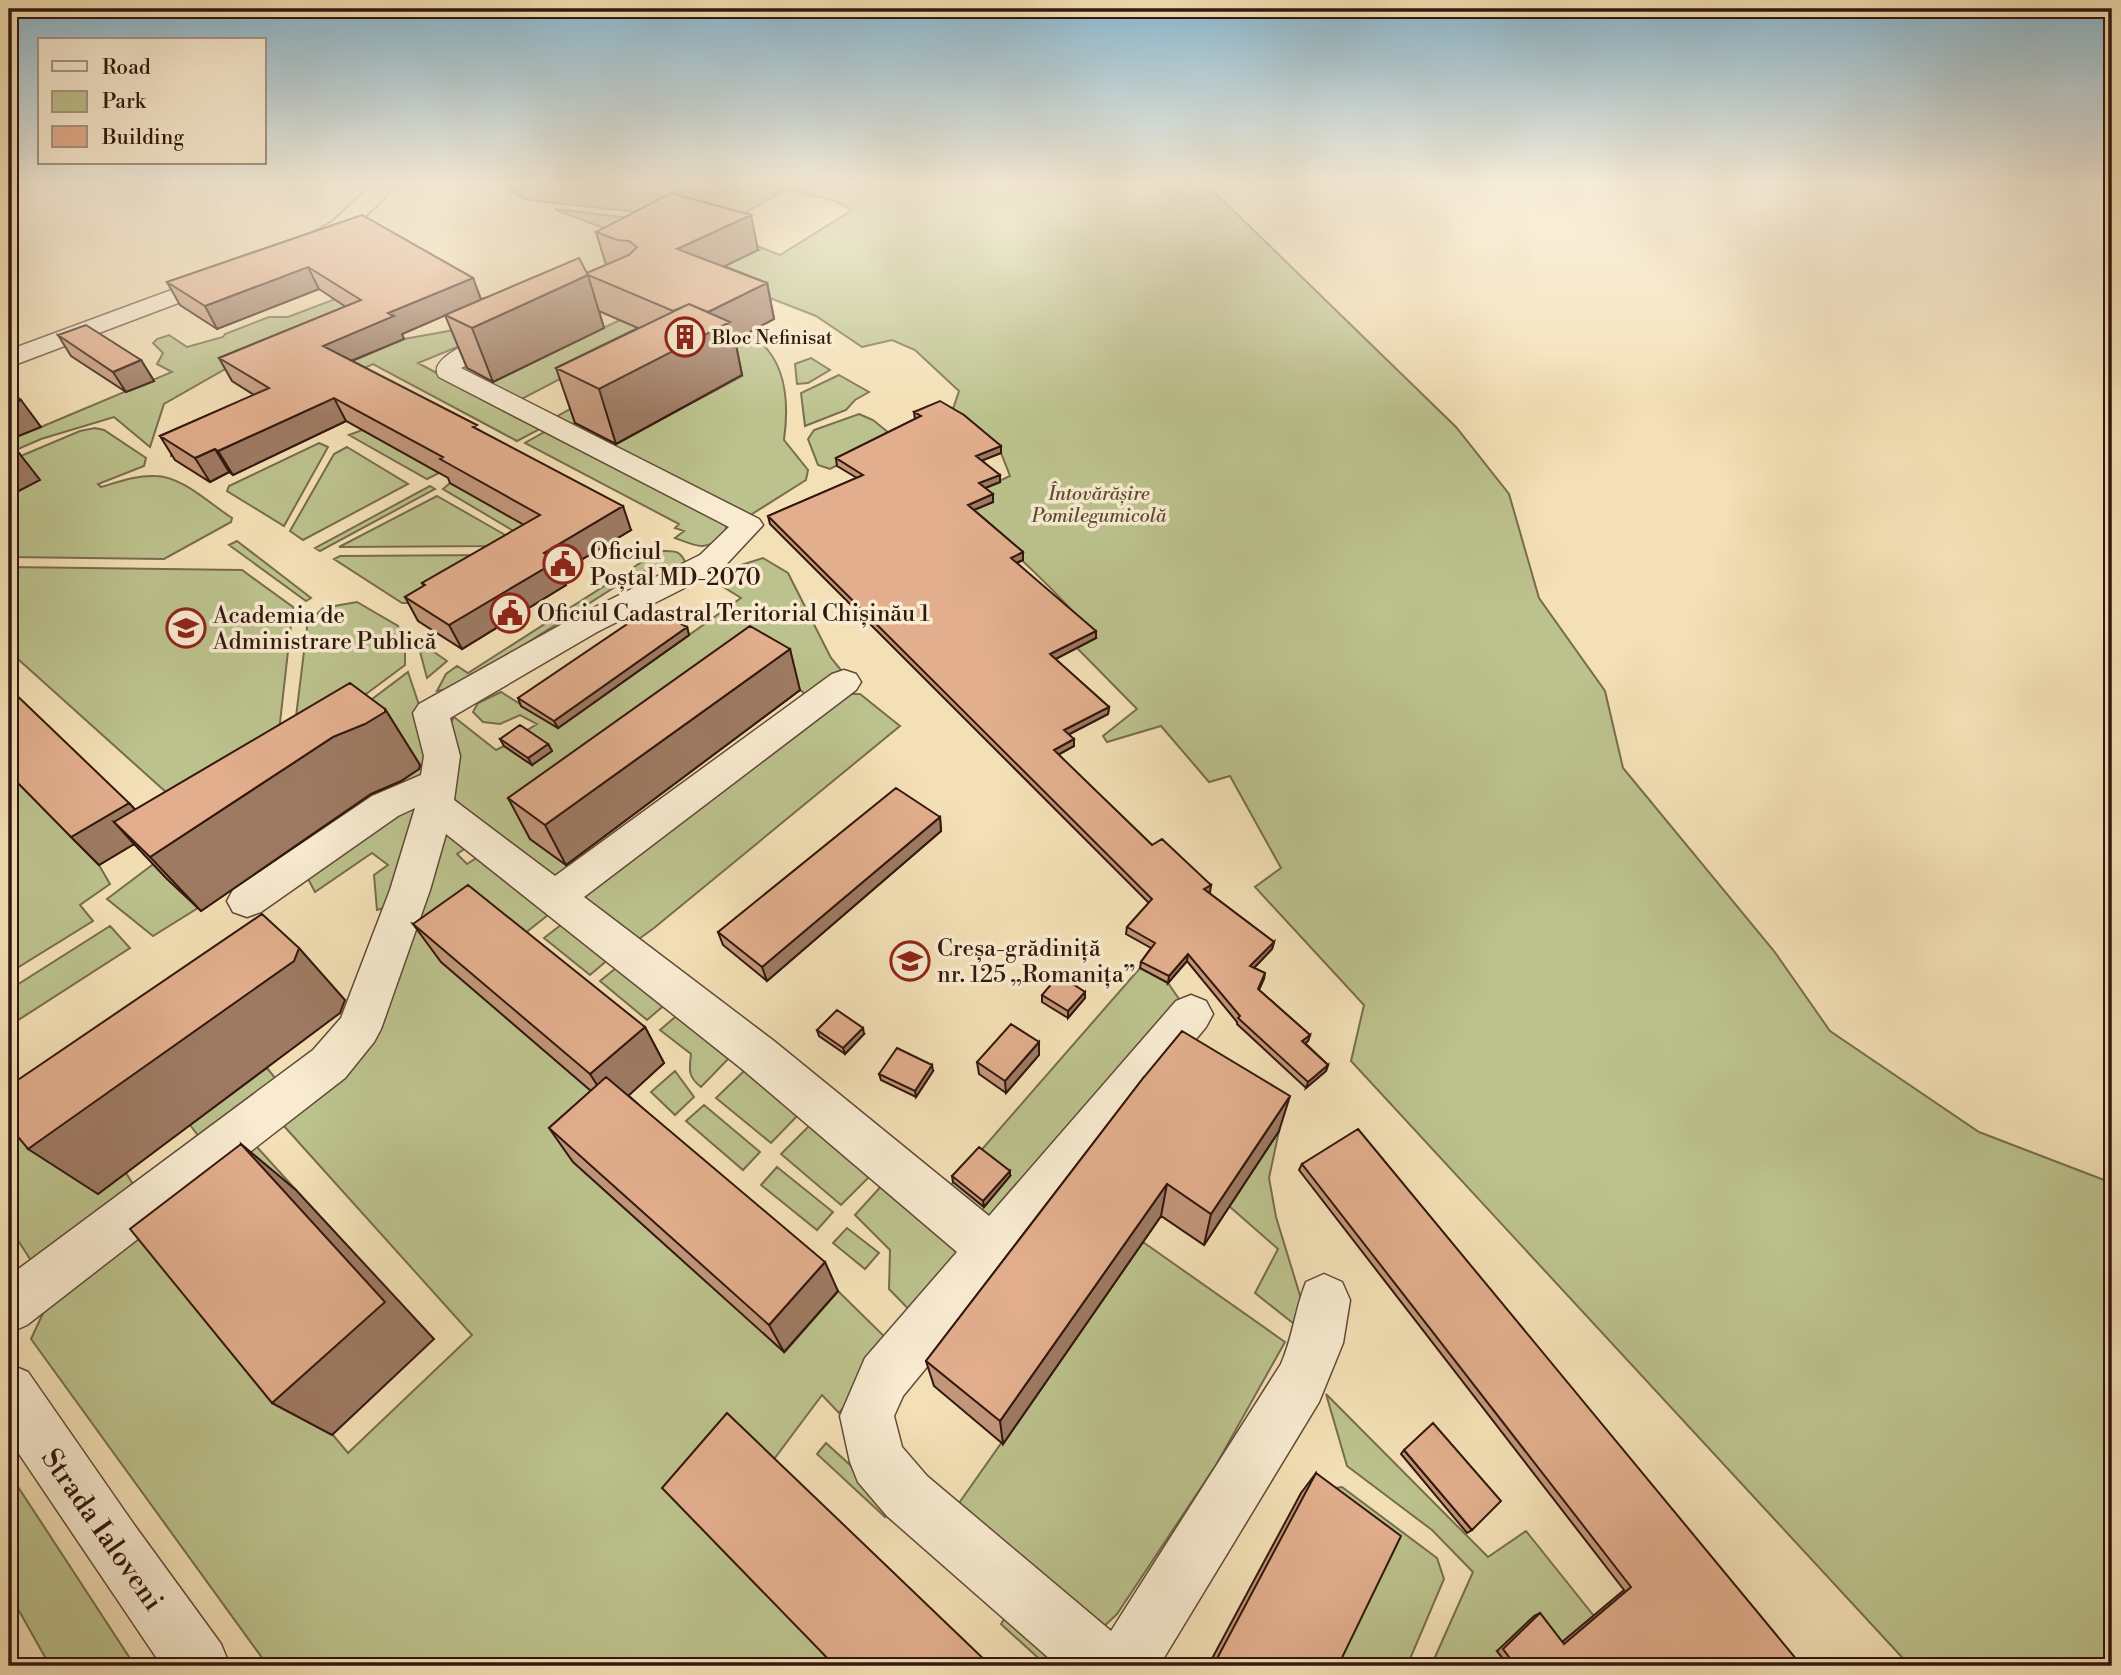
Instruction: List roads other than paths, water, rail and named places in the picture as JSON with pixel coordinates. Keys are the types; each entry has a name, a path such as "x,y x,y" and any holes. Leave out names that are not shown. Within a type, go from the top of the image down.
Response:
{"street":[{"path":"9,373 72,343 244,270"},
{"path":"9,359 194,312"},
{"path":"9,1307 329,1064 359,1029 410,890 436,794 442,756 432,713 585,625 711,562 748,525 449,372 448,367 453,361 532,326"},
{"path":"554,898 844,682"},
{"path":"436,794 554,898 758,1055 991,1249"},
{"path":"247,901 385,806 436,794"},
{"path":"1104,1666 907,1496 878,1462 867,1416 884,1377 1191,1014"},
{"path":"1124,1666 1300,1384 1317,1343 1324,1300"},
{"name":"Strada Ialoveni","path":"9,1391 114,1547 199,1666"}],"place":[{"name":"Bloc Nefinisat","path":"685,337"},
{"name":"Oficiul Poștal MD-2070","path":"563,564"},
{"name":"Oficiul Cadastral Teritorial Chișinău 1","path":"510,613"},
{"name":"Academia de Administrare Publică","path":"186,628"},
{"name":"Creșa-grădiniță nr. 125 „Romanița”","path":"910,961"}],"park label":[{"name":"Întovărășire Pomilegumicolă","path":"1099,504"}]}
